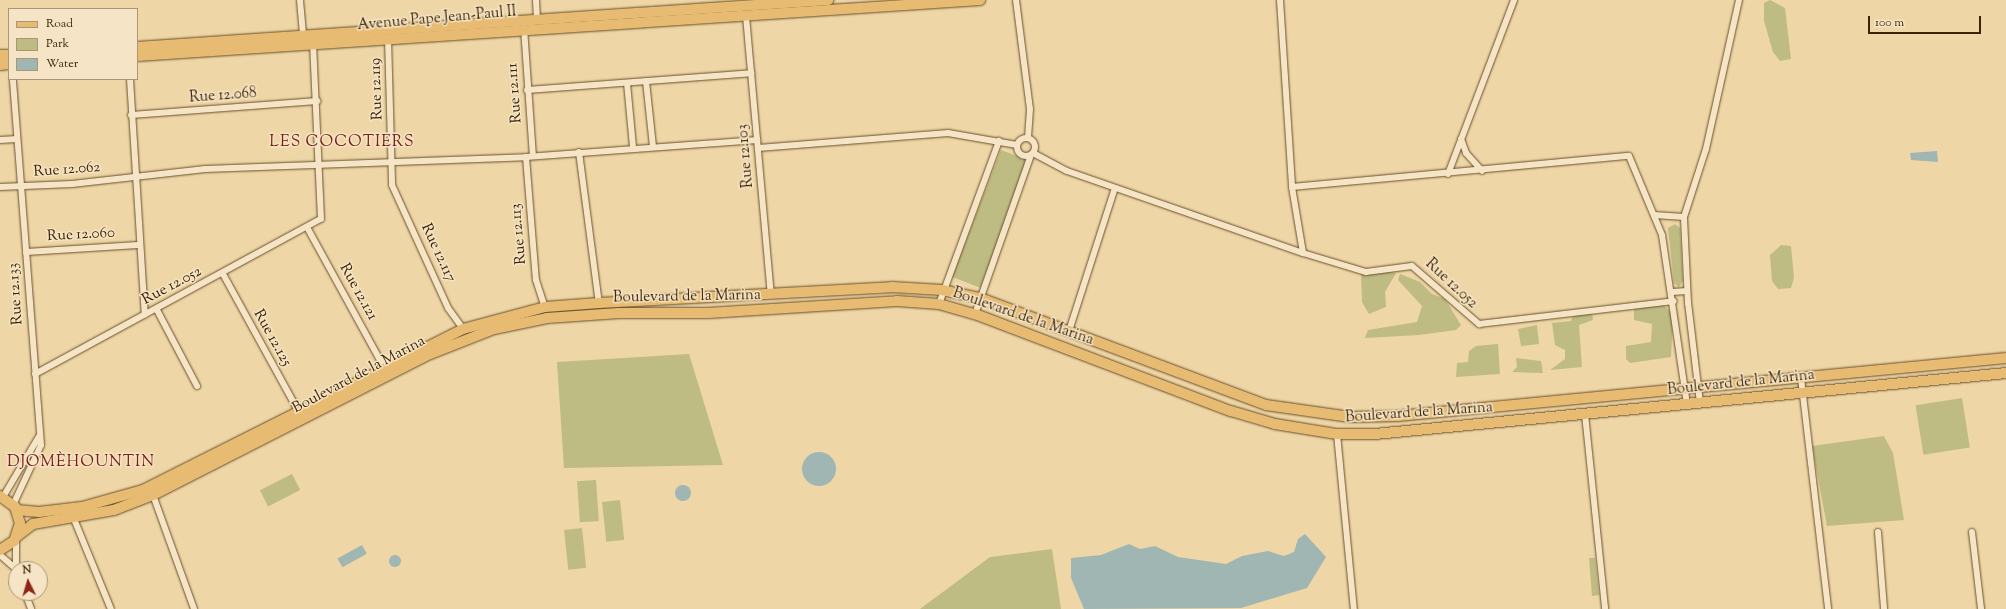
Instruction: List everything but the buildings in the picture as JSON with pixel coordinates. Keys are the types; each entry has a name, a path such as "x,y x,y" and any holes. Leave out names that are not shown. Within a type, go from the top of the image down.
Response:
{"main road":[{"name":"Avenue Pape Jean-Paul II","path":"138,56 306,42 537,17 828,0"},
{"name":"Avenue Pape Jean-Paul II","path":"138,47 388,38 524,28 746,16 980,0"},
{"name":"Boulevard de la Marina","path":"15,507 51,512 124,496 301,418 384,367 463,329 545,307 598,303 892,287 942,290 980,298 1266,405 1329,415 1398,416 2006,358"},
{"name":"Boulevard de la Marina","path":"0,550 33,524 74,519 114,510 154,495 301,418 430,354 516,322 619,313 708,313 908,301 939,304 975,314 1231,411 1275,424 1337,434 1584,414 2006,373"},
{"path":"1,497 15,507 20,524 16,537"}],"street":[{"path":"300,0 317,101 319,163"},
{"path":"536,0 537,17"},
{"path":"1016,0 1029,102 1028,138"},
{"path":"1280,0 1292,187 1303,253"},
{"path":"1509,0 1511,8"},
{"path":"1448,174 1514,0"},
{"path":"1700,403 1697,388 1687,291 1684,217 1706,149 1739,0"},
{"name":"Rue 12.103","path":"746,16 771,294"},
{"name":"Rue 12.111","path":"524,28 533,156"},
{"name":"Rue 12.119","path":"388,38 392,185"},
{"path":"528,90 751,73"},
{"name":"Rue 12.133","path":"13,80 40,435 40,453 15,507"},
{"path":"130,80 131,116 136,177 138,245 144,315"},
{"path":"646,81 653,146"},
{"path":"627,83 633,147"},
{"name":"Rue 12.068","path":"131,116 317,101"},
{"path":"758,148 948,133 1017,145"},
{"path":"975,314 1032,154 1034,142 1028,138 1021,139 1017,145"},
{"path":"0,140 17,139"},
{"path":"1461,139 1469,157 1482,171"},
{"name":"Rue 12.062","path":"0,187 136,177 205,169 319,163 526,157 633,147 757,140"},
{"path":"939,304 942,290 999,142"},
{"path":"1017,145 1020,155 1032,154"},
{"path":"579,152 598,303"},
{"name":"Rue 12.052","path":"1032,154 1067,171 1115,188 1303,253 1366,272 1412,266 1479,324 1674,301"},
{"path":"1292,187 1482,171 1629,156 1662,235 1674,301 1687,404"},
{"name":"Rue 12.113","path":"526,157 536,280 545,307"},
{"name":"Rue 12.052","path":"35,374 144,315 157,310 308,228 321,219 319,163"},
{"name":"Rue 12.117","path":"392,185 448,308 463,329"},
{"path":"1069,331 1115,188"},
{"path":"1654,215 1684,217"},
{"name":"Rue 12.121","path":"308,228 384,367"},
{"name":"Rue 12.060","path":"26,252 138,245"},
{"name":"Rue 12.125","path":"223,274 301,418"},
{"path":"1672,292 1687,291"},
{"path":"157,310 197,386"},
{"path":"1801,378 1828,609"},
{"path":"1584,414 1605,609"},
{"path":"1337,434 1354,609"},
{"path":"1,497 40,435"},
{"path":"154,495 194,609"},
{"path":"74,519 111,609"},
{"path":"1878,532 1884,609"},
{"path":"1972,532 1981,609"},
{"path":"16,537 16,561"},
{"path":"0,555 8,562"}],"green space":[{"path":"1770,0 1785,8 1791,59 1780,61 1773,52 1764,21 1764,3"},
{"path":"1001,150 1029,161 980,288 952,277"},
{"path":"1675,224 1680,228 1683,281 1679,287 1674,283 1668,228"},
{"path":"1781,245 1791,246 1794,278 1791,288 1778,289 1772,281 1770,255"},
{"path":"1388,272 1396,273 1385,292 1386,307 1369,314 1362,302 1361,274"},
{"path":"1400,274 1420,282 1432,294 1445,299 1461,325 1456,330 1419,335 1365,338 1368,330 1417,322 1422,306 1398,280"},
{"path":"1663,304 1673,315 1671,357 1630,363 1626,359 1626,346 1651,342 1652,324 1634,320 1634,307"},
{"path":"1592,312 1593,320 1579,325 1582,367 1550,370 1565,359 1565,350 1555,345 1552,323 1571,321 1573,315"},
{"path":"1537,325 1539,344 1521,346 1518,329"},
{"path":"1498,344 1500,374 1456,377 1457,363 1468,362 1469,351 1476,346"},
{"path":"689,354 723,465 564,468 557,362"},
{"path":"1516,358 1541,361 1543,373 1512,372 1517,367"},
{"path":"1962,398 1970,447 1923,455 1916,405"},
{"path":"1884,436 1893,453 1904,520 1827,526 1812,446"},
{"path":"292,474 300,490 268,506 260,490"},
{"path":"596,480 599,521 580,522 577,481"},
{"path":"620,500 624,540 606,542 602,502"},
{"path":"582,528 586,568 568,570 564,530"},
{"path":"1052,549 1061,609 920,609 990,557"},
{"path":"1589,558 1595,558 1599,595 1592,596"}],"water":[{"path":"1937,151 1938,162 1911,160 1910,153"},
{"path":"816,452 822,452 831,457 835,463 835,475 831,481 822,486 816,486 807,481 802,472 802,466 807,457"},
{"path":"683,485 689,487 691,493 689,499 683,501 677,499 675,493 677,487"},
{"path":"1305,534 1326,557 1307,588 1241,608 1084,609 1071,578 1071,558 1101,555 1129,544 1140,549 1155,546 1178,557 1226,564 1242,556 1268,551 1284,556 1294,552 1298,539"},
{"path":"362,545 367,554 342,567 338,559"},
{"path":"393,555 397,555 401,561 397,567 393,567 389,563 389,559"}],"district":[{"name":"LES COCOTIERS","path":"342,143"},
{"name":"DJOMÈHOUNTIN","path":"81,463"}]}
